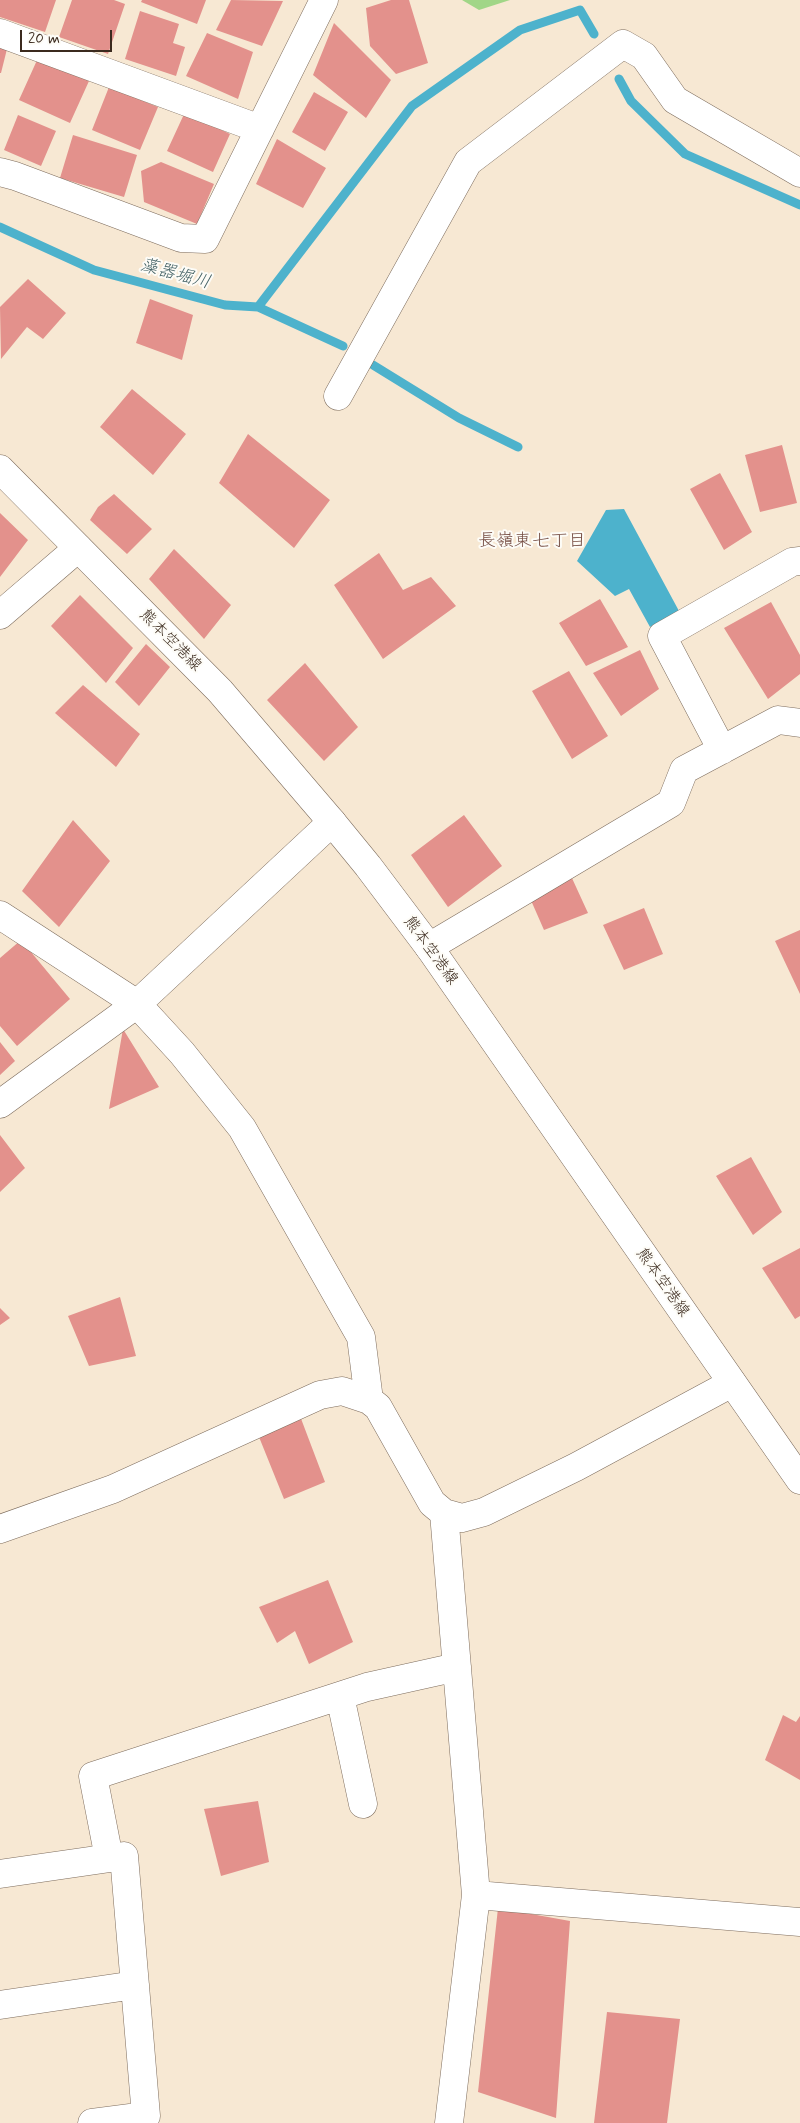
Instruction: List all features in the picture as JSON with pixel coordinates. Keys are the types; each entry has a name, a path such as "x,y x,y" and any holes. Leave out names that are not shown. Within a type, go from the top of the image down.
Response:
{"street":[{"path":"0,172 181,238 205,239 324,0"},
{"path":"0,33 260,129"},
{"path":"338,396 468,162 623,44 644,56 675,100 800,173"},
{"name":"熊本空港線","path":"0,469 220,692 332,822 428,947 800,1480"},
{"path":"0,615 78,548"},
{"path":"722,750 662,636 792,562 800,561"},
{"path":"428,947 671,803 684,770 778,720 800,723"},
{"path":"0,1104 137,1004 332,822"},
{"path":"0,915 137,1004 182,1053 242,1128 361,1337 368,1400"},
{"path":"0,1529 113,1489 320,1396 342,1391 368,1400 378,1407 432,1503 444,1513 462,1518 484,1512 576,1467 732,1383"},
{"path":"444,1513 476,1895 449,2123"},
{"path":"108,1858 93,1776 340,1696 457,1667"},
{"path":"340,1696 363,1804"},
{"path":"0,1874 124,1856 146,2116 92,2123"},
{"path":"476,1895 800,1922"},
{"path":"0,2005 135,1985"}],"green space":[{"path":"462,0 510,0 479,10"}],"water":[{"path":"624,509 679,611 650,627 629,589 615,596 577,561 606,510"}],"building":[{"path":"0,0 56,0 45,32 0,17"},
{"path":"72,0 114,0 125,4 108,54 59,37"},
{"path":"142,0 206,0 197,24 141,2"},
{"path":"231,0 283,1 262,46 216,30"},
{"path":"391,0 409,0 428,63 396,74 370,46 366,8"},
{"path":"140,11 179,24 173,43 185,47 176,76 125,59"},
{"path":"334,23 391,80 366,118 313,75"},
{"path":"207,33 253,52 238,99 186,76"},
{"path":"0,47 7,49 1,73 0,73"},
{"path":"38,58 89,81 70,123 19,100"},
{"path":"109,87 158,107 140,150 92,130"},
{"path":"314,92 348,112 325,151 292,132"},
{"path":"185,112 230,134 213,172 167,151"},
{"path":"18,115 56,131 41,166 4,150"},
{"path":"73,135 137,155 124,197 60,178"},
{"path":"277,139 326,168 303,208 256,184"},
{"path":"161,162 214,184 197,224 144,202 141,171"},
{"path":"28,279 66,313 43,339 27,327 1,359 0,307"},
{"path":"150,299 193,315 182,360 136,343"},
{"path":"132,389 186,434 153,475 100,427"},
{"path":"248,434 330,500 294,548 219,483"},
{"path":"782,445 797,503 760,512 745,455"},
{"path":"720,473 752,532 724,550 690,489"},
{"path":"114,494 152,529 127,554 90,520 98,507"},
{"path":"0,513 28,540 0,577"},
{"path":"174,549 231,605 204,639 149,579"},
{"path":"379,553 403,590 431,577 456,606 383,659 334,585"},
{"path":"80,595 133,648 106,683 51,626"},
{"path":"600,599 628,647 586,666 559,623"},
{"path":"771,602 800,655 800,674 768,699 724,628"},
{"path":"146,644 170,667 139,706 115,682"},
{"path":"640,650 659,689 621,716 593,673"},
{"path":"305,663 358,727 324,761 267,700"},
{"path":"569,671 608,736 572,759 532,691"},
{"path":"83,685 140,734 116,767 55,713"},
{"path":"464,815 502,866 448,907 411,855"},
{"path":"73,820 110,861 59,927 22,891"},
{"path":"571,876 588,913 544,930 526,889"},
{"path":"644,908 663,954 624,970 603,925"},
{"path":"800,930 800,994 775,941"},
{"path":"21,940 70,999 17,1046 0,1026 0,958"},
{"path":"123,1029 159,1087 109,1109"},
{"path":"0,1042 15,1061 0,1075"},
{"path":"0,1135 25,1168 0,1192"},
{"path":"751,1157 782,1212 753,1235 716,1176"},
{"path":"800,1248 800,1316 795,1319 762,1268"},
{"path":"120,1297 136,1356 89,1366 68,1316"},
{"path":"0,1308 10,1318 0,1325"},
{"path":"300,1416 325,1482 284,1499 257,1432"},
{"path":"328,1580 353,1642 309,1664 295,1631 277,1643 259,1607"},
{"path":"783,1715 796,1722 800,1716 800,1780 765,1760"},
{"path":"258,1801 269,1862 221,1876 204,1809"},
{"path":"498,1908 570,1921 556,2118 478,2092"},
{"path":"607,2012 680,2019 667,2123 594,2123"}],"waterway":[{"path":"258,307 412,106 520,30 580,10 594,34"},
{"path":"619,79 631,101 685,154 800,205"},
{"name":"藻器堀川","path":"0,227 94,270 225,305 258,307 343,346"},
{"name":"藻器堀川","path":"373,365 459,418 518,447"}],"district":[{"name":"長嶺東七丁目","path":"532,542"}]}
